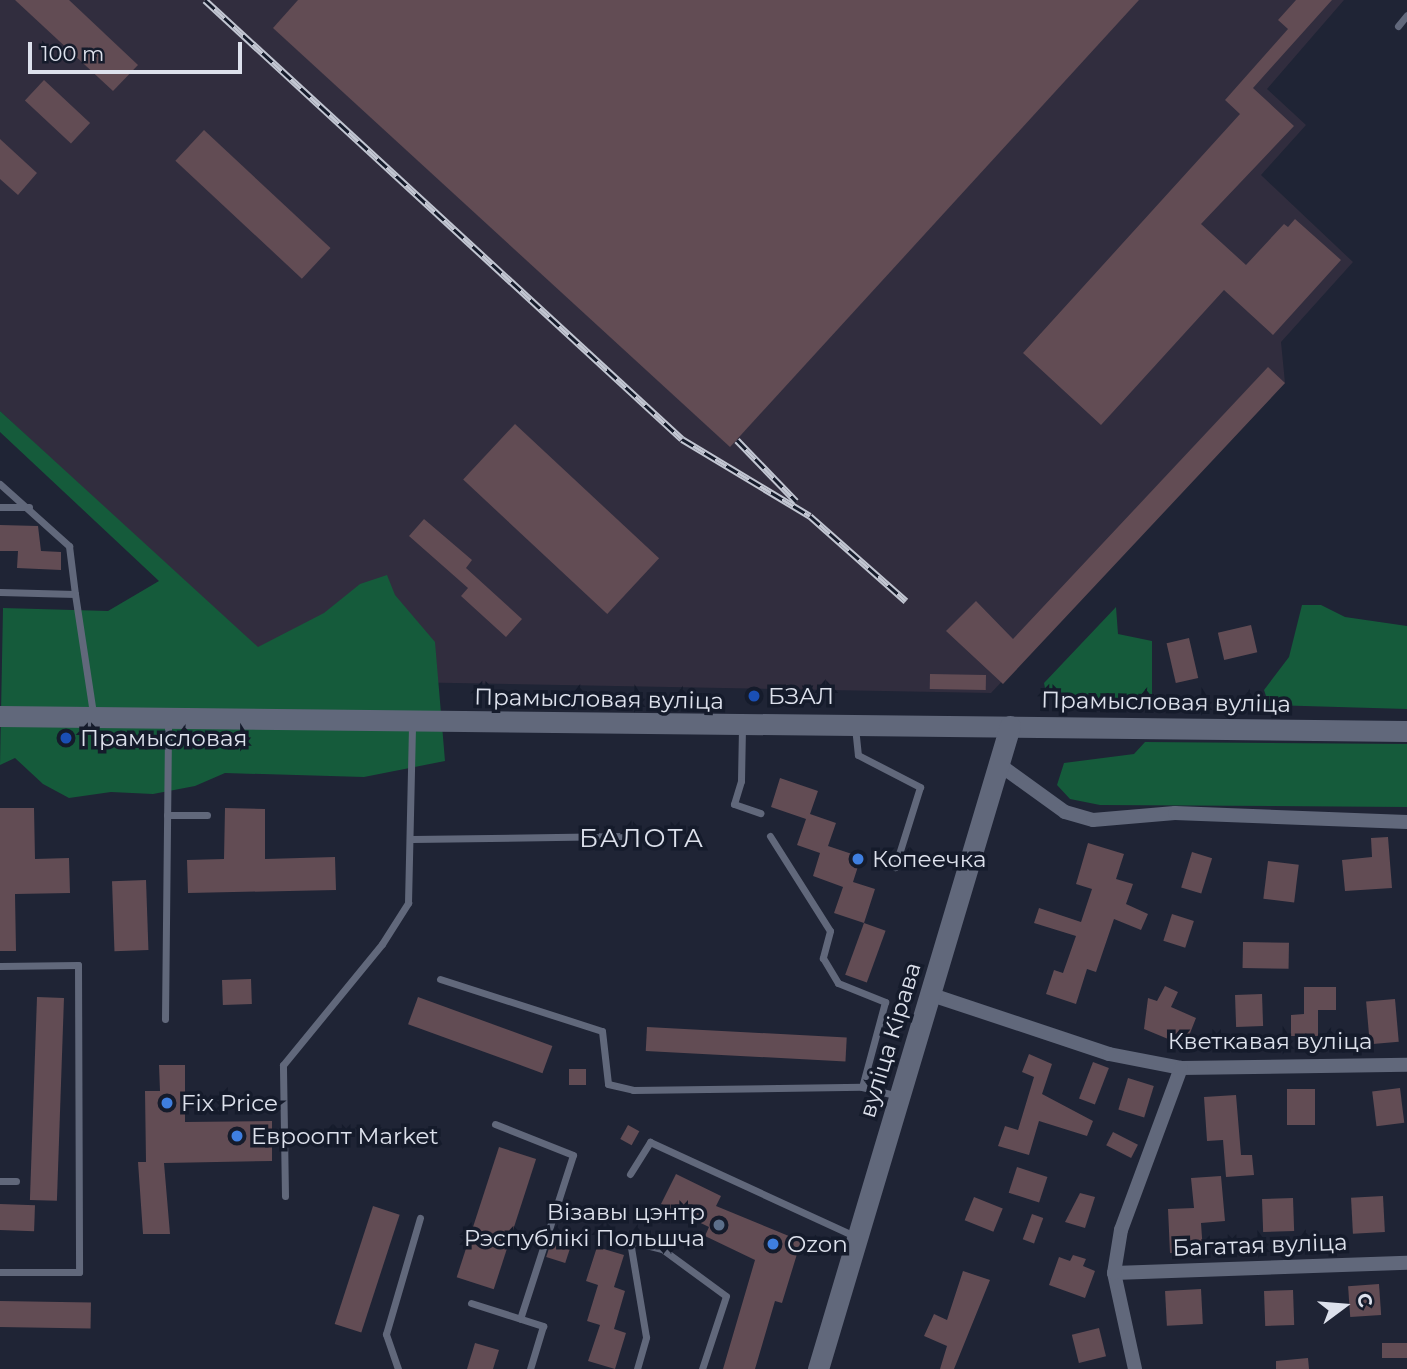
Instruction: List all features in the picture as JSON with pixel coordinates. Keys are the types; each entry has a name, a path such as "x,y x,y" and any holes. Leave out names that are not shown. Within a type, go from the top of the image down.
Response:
{"main road":[{"name":"Прамысловая вуліца","path":"0,716 742,727 854,723 1407,730"},
{"name":"вуліца Кірава","path":"818,1369 932,995 1010,726"}],"street":[{"path":"1000,765 1065,812 1093,820 1175,813 1407,822"},
{"name":"Кветкавая вуліца","path":"932,995 1108,1054 1181,1068 1407,1065"},
{"path":"1135,1369 1114,1273 1121,1230 1181,1068"},
{"name":"Багатая вуліца","path":"1114,1273 1407,1263"}],"lane":[{"path":"1398,26 1407,15"},
{"path":"0,484 29,507 69,546 93,718"},
{"path":"0,508 29,507"},
{"path":"0,592 75,594"},
{"path":"165,1019 168,719"},
{"path":"285,1196 284,1065 382,944 408,903 412,839 412,722"},
{"path":"854,723 858,755 920,787 895,867"},
{"path":"742,727 741,781 734,804 760,813"},
{"path":"167,814 207,815"},
{"path":"412,839 622,836"},
{"path":"770,836 830,931 824,958 838,983 885,1002 862,1087"},
{"path":"0,966 78,965 79,1272 0,1272"},
{"path":"440,979 602,1031 608,1084 632,1090 862,1087 901,1097"},
{"path":"495,1124 573,1155 520,1319"},
{"path":"630,1174 650,1142 857,1237"},
{"path":"0,1181 16,1181"},
{"path":"398,1369 386,1334 421,1218"},
{"path":"638,1369 646,1337 630,1241 662,1249 726,1296 702,1369"},
{"path":"471,1303 543,1326 530,1369"}],"shaded area":[{"path":"0,0 1344,0 1267,89 1306,125 1261,175 1353,262 1281,342 1285,383 991,693 288,680 0,411"}],"green space":[{"path":"0,411 258,647 324,613 360,584 387,575 395,595 435,642 445,761 364,777 225,773 195,786 153,794 111,792 69,798 43,784 15,758 0,765 3,608 108,611 159,581 0,432"},
{"path":"1302,605 1321,605 1345,617 1407,626 1407,709 1269,705 1264,690 1289,657"},
{"path":"1116,607 1118,634 1152,641 1152,701 1066,701 1046,693 1044,683"},
{"path":"1145,742 1407,744 1407,807 1100,805 1070,799 1057,785 1064,763 1134,754"}],"building":[{"path":"15,0 69,0 138,65 113,91"},
{"path":"298,0 1139,0 730,447 273,28"},
{"path":"1296,0 1332,0 1253,88 1294,126 1201,224 1246,265 1284,224 1288,227 1295,219 1341,260 1273,335 1224,290 1101,425 1023,353 1240,114 1225,100 1288,29 1278,20"},
{"path":"44,80 90,123 71,143 25,100"},
{"path":"204,130 331,248 302,279 175,161"},
{"path":"0,139 37,173 18,195 0,179"},
{"path":"1268,367 1285,383 1003,684 946,631 976,601 1013,639"},
{"path":"515,424 659,558 607,614 463,480"},
{"path":"424,519 472,560 466,568 522,619 506,637 461,596 468,588 409,536"},
{"path":"0,525 38,526 41,551 61,552 61,570 17,568 18,551 0,551"},
{"path":"1251,625 1257,652 1224,660 1218,633"},
{"path":"1189,638 1198,678 1176,683 1167,643"},
{"path":"930,674 986,675 986,690 930,689"},
{"path":"780,778 818,791 810,814 836,823 828,846 861,857 853,882 875,889 864,923 834,913 843,887 813,876 820,853 797,845 806,819 771,807"},
{"path":"0,808 34,808 35,859 69,858 70,893 15,894 16,951 0,951"},
{"path":"225,808 265,809 265,859 335,857 336,890 188,893 187,860 224,859"},
{"path":"1388,837 1392,888 1345,891 1342,860 1372,857 1371,838"},
{"path":"1088,843 1124,854 1116,879 1133,884 1126,904 1148,914 1141,930 1114,919 1096,972 1087,969 1076,1004 1046,994 1054,970 1063,973 1076,936 1034,923 1039,908 1081,922 1092,889 1076,884"},
{"path":"1192,852 1212,858 1201,894 1181,887"},
{"path":"1268,861 1299,865 1294,902 1263,899"},
{"path":"146,880 148,950 114,951 112,881"},
{"path":"1172,914 1194,921 1185,948 1163,941"},
{"path":"864,923 886,931 867,983 845,975"},
{"path":"1243,942 1289,943 1289,969 1243,968"},
{"path":"251,979 252,1004 223,1005 222,980"},
{"path":"1165,986 1178,992 1171,1007 1196,1018 1185,1046 1144,1029 1148,998 1157,1001"},
{"path":"1304,987 1336,987 1336,1010 1318,1010 1318,1036 1291,1036 1291,1015 1304,1014"},
{"path":"1262,994 1263,1026 1236,1027 1235,995"},
{"path":"37,997 64,998 57,1201 30,1200"},
{"path":"418,997 552,1046 542,1073 408,1024"},
{"path":"1395,999 1399,1042 1370,1044 1366,1002"},
{"path":"647,1027 847,1037 845,1061 646,1051"},
{"path":"1029,1054 1052,1064 1042,1094 1093,1121 1087,1136 1039,1121 1029,1155 998,1146 1005,1126 1018,1130 1034,1077 1022,1072"},
{"path":"1093,1062 1109,1068 1095,1105 1079,1098"},
{"path":"159,1065 185,1065 185,1122 272,1121 272,1161 164,1163 170,1234 143,1234 138,1162 146,1162 145,1091 160,1091"},
{"path":"569,1069 586,1069 586,1085 569,1085"},
{"path":"1128,1078 1154,1086 1144,1117 1118,1110"},
{"path":"1400,1088 1404,1123 1376,1126 1372,1091"},
{"path":"1287,1089 1315,1089 1315,1125 1287,1125"},
{"path":"1236,1095 1241,1155 1252,1155 1254,1175 1226,1177 1223,1140 1207,1141 1204,1097"},
{"path":"628,1125 639,1131 632,1145 620,1139"},
{"path":"1113,1132 1138,1145 1131,1158 1106,1145"},
{"path":"499,1147 536,1159 494,1289 457,1277"},
{"path":"1017,1167 1047,1177 1039,1203 1009,1193"},
{"path":"676,1174 721,1196 716,1206 801,1241 782,1303 775,1301 755,1369 723,1369 755,1260 705,1236 709,1227 661,1204"},
{"path":"1221,1176 1225,1221 1201,1223 1203,1252 1170,1253 1168,1209 1194,1208 1191,1178"},
{"path":"1080,1193 1095,1197 1085,1228 1065,1222"},
{"path":"1383,1196 1385,1232 1353,1234 1351,1198"},
{"path":"974,1197 1003,1209 993,1232 965,1220"},
{"path":"1293,1198 1294,1231 1263,1232 1262,1199"},
{"path":"0,1204 35,1205 34,1231 0,1230"},
{"path":"373,1206 400,1215 361,1333 335,1324"},
{"path":"1032,1214 1043,1218 1034,1243 1023,1239"},
{"path":"553,1236 572,1242 565,1263 546,1257"},
{"path":"597,1247 624,1255 614,1287 625,1291 614,1329 626,1333 615,1369 588,1361 600,1325 587,1321 598,1285 586,1281"},
{"path":"1073,1255 1086,1259 1083,1266 1095,1271 1085,1298 1049,1285 1059,1257 1070,1261"},
{"path":"963,1271 990,1280 954,1369 940,1369 947,1346 924,1336 934,1314 947,1320"},
{"path":"1379,1284 1381,1315 1350,1317 1348,1286"},
{"path":"1201,1289 1203,1324 1167,1326 1165,1291"},
{"path":"1293,1290 1294,1325 1265,1326 1264,1291"},
{"path":"0,1301 91,1303 91,1329 0,1327"},
{"path":"1099,1328 1106,1356 1079,1363 1072,1335"},
{"path":"475,1343 499,1350 493,1369 467,1369"},
{"path":"1382,1343 1407,1343 1407,1358 1382,1358"},
{"path":"1308,1358 1309,1369 1276,1369 1276,1361"}],"railway":[{"path":"205,0 682,439 810,516 906,601"},
{"path":"737,440 796,501"}],"place":[{"name":"БЗАЛ","path":"754,696"},
{"name":"Прамысловая","path":"66,738"},
{"name":"Копеечка","path":"858,859"},
{"name":"Fix Price","path":"167,1103"},
{"name":"Евроопт Market","path":"237,1136"},
{"name":"Візавы цэнтр Рэспублікі Польшча","path":"719,1225"},
{"name":"Ozon","path":"773,1244"}],"district":[{"name":"БАЛОТА","path":"642,839"}]}
